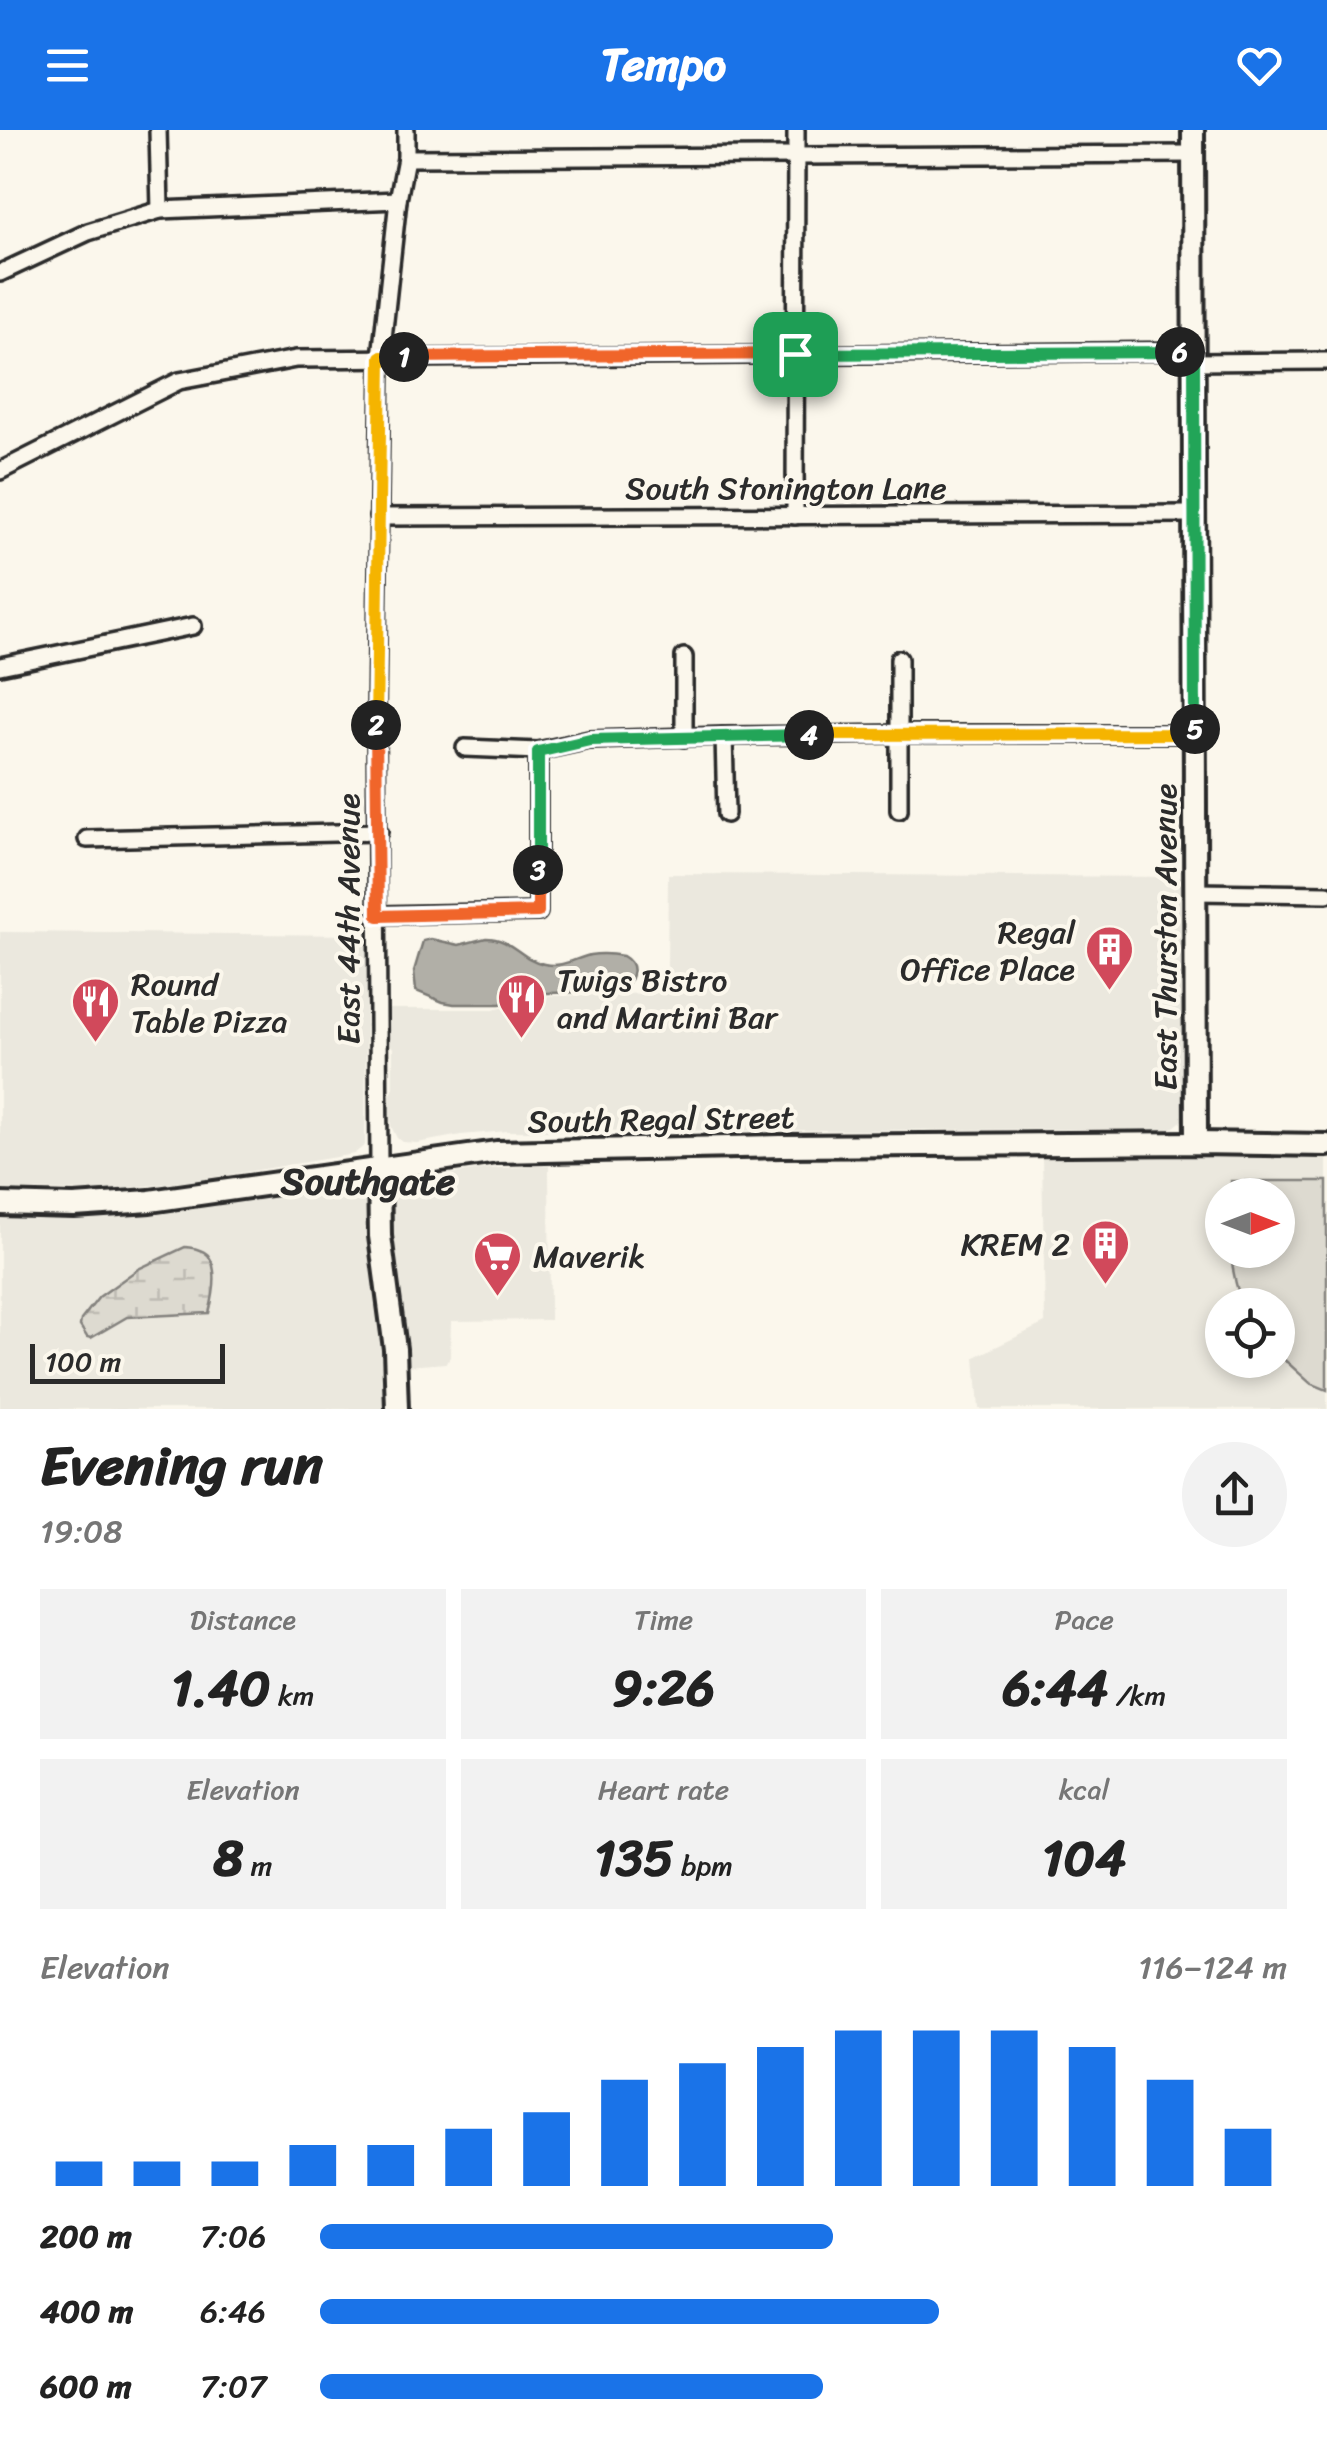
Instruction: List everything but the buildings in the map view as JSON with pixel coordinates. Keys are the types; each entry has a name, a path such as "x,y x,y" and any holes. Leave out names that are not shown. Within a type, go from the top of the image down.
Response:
{"main road":[{"name":"East Thurston Avenue","path":"1192,130 1196,1144"},
{"name":"South Regal Street","path":"0,1204 150,1202 512,1151 782,1146 1327,1145"},
{"name":"East 44th Avenue","path":"379,1168 380,1236 395,1350 396,1409"}],"street":[{"path":"158,130 160,210"},
{"name":"East 44th Avenue","path":"379,1168 376,715 381,357 406,158 406,130"},
{"path":"795,516 796,130"},
{"path":"406,158 1193,154"},
{"path":"0,273 88,232 160,210 398,200"},
{"path":"0,471 178,381 296,358 795,354 1327,361"},
{"name":"South Stonington Lane","path":"378,517 1194,514"},
{"path":"0,666 192,626"},
{"path":"684,657 684,738"},
{"path":"899,659 899,810"},
{"path":"465,748 538,752 590,740 724,736 1195,734"},
{"path":"724,736 726,814"},
{"path":"378,916 538,912 538,752"},
{"path":"87,839 378,832"},
{"path":"1195,892 1327,894"}],"shaded area":[{"path":"668,874 1185,877 1184,1119 1168,1129 507,1131 417,1143 397,1138 391,1126 393,1048 389,1042 388,1009 493,1009 549,996 657,993 658,969 667,969"},
{"path":"0,932 367,935 365,1145 354,1154 191,1181 101,1191 0,1190"},
{"path":"486,938 503,941 550,965 594,954 623,956 631,963 631,977 624,991 548,993 500,1004 454,1004 416,991 414,971 423,941 459,945"},
{"path":"1042,1155 1327,1156 1327,1409 979,1409 975,1357 1045,1323"},
{"path":"549,1166 550,1320 451,1321 450,1357 446,1363 407,1366 392,1245 391,1194 406,1181"},
{"path":"346,1183 367,1190 390,1409 0,1409 0,1217 176,1210","holes":["213,1297 200,1315 127,1317 91,1338 80,1326 81,1320"]}],"green space":[{"path":"1295,1181 1327,1181 1327,1390 1310,1383 1295,1369 1295,1288 1238,1288 1234,1268 1295,1268"},
{"path":"185,1247 203,1251 211,1261 214,1284 209,1313 127,1317 87,1337 81,1320 99,1297 138,1269"}],"place":[{"name":"Regal Office Place","path":"1110,992"},
{"name":"Twigs Bistro and Martini Bar","path":"522,1040"},
{"name":"Round Table Pizza","path":"96,1044"},
{"name":"KREM 2","path":"1105,1286"},
{"name":"Maverik","path":"498,1298"}],"district":[{"name":"Southgate","path":"368,1181"}],"route":[{"path":"1194,352 1195,734 590,740 538,752 538,912 378,916 376,715 381,357 795,354 1194,352"}]}
